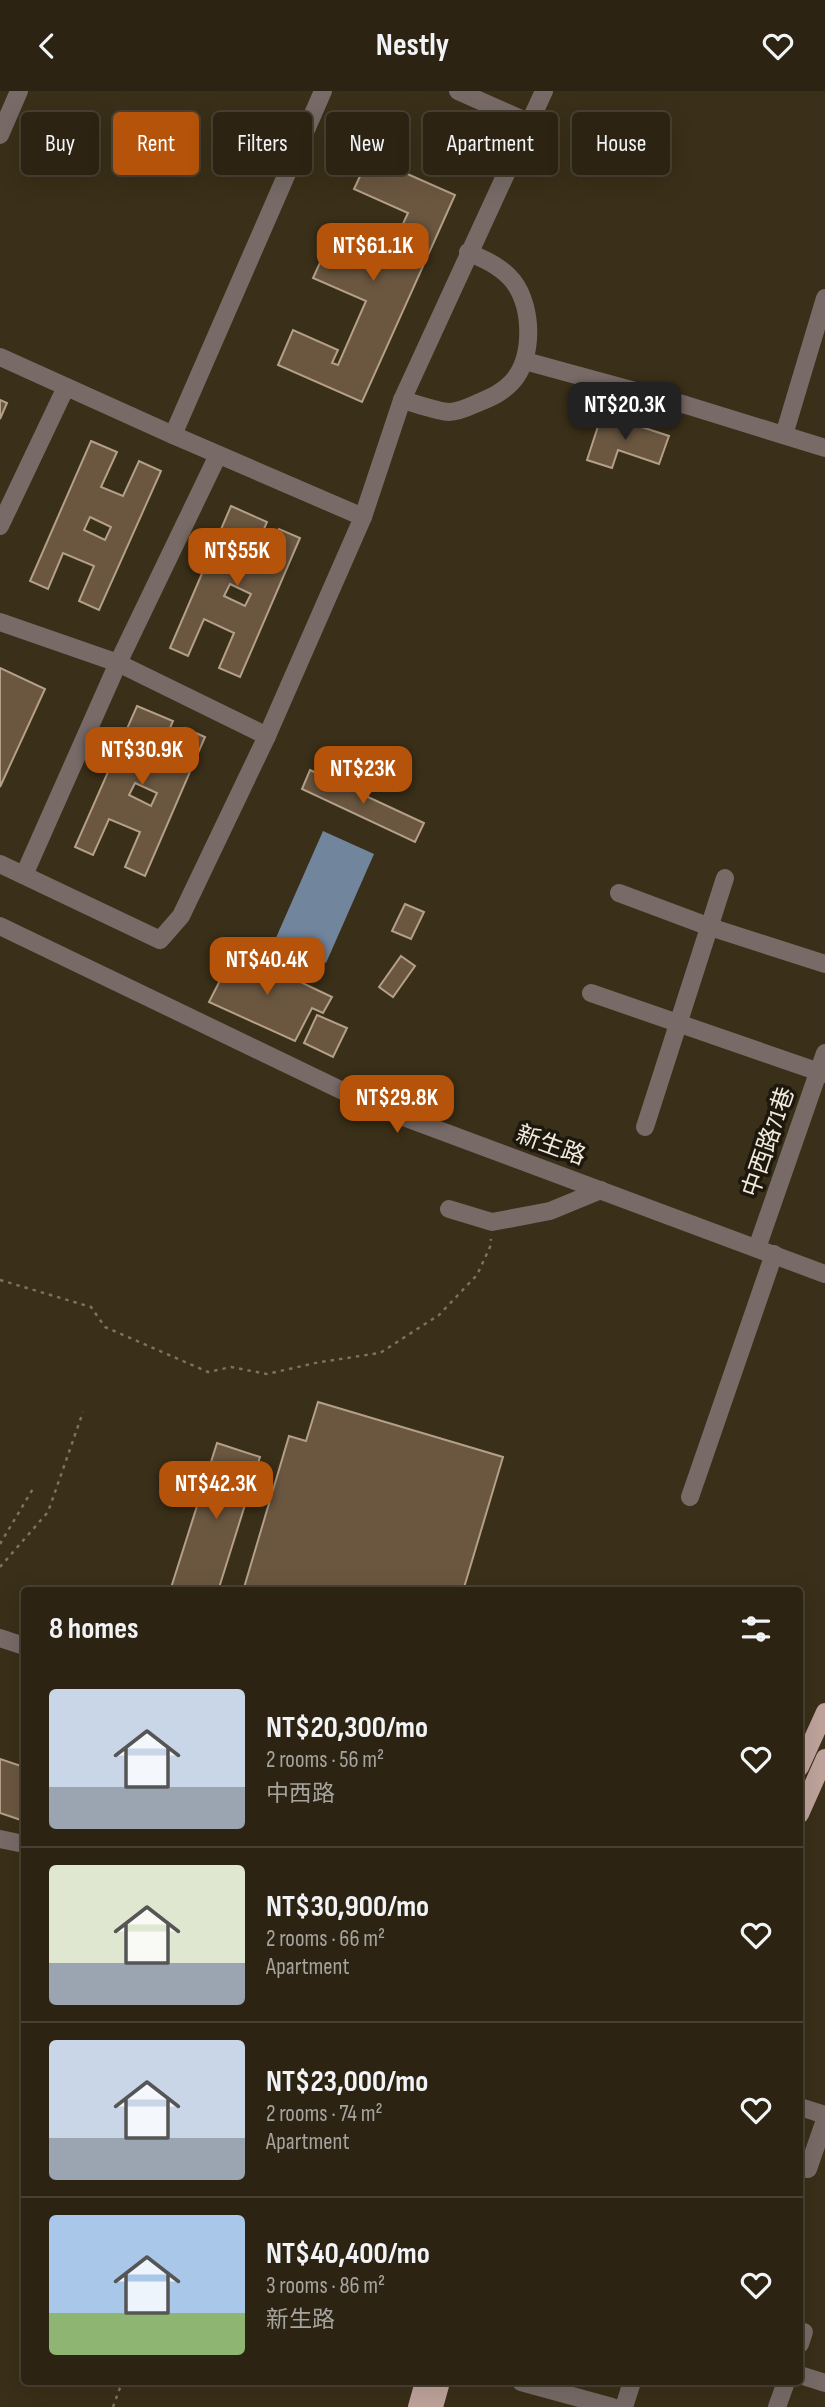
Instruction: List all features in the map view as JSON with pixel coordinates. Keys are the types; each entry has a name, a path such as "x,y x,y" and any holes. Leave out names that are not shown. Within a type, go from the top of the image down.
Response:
{"main road":[{"path":"803,1760 825,1711"},
{"path":"803,1807 825,1758"},
{"path":"417,2407 423,2385"},
{"path":"434,2407 440,2385"}],"street":[{"path":"0,135 19,91"},
{"path":"173,435 323,91"},
{"path":"458,91 505,112"},
{"path":"535,112 544,91"},
{"path":"0,864 160,940 181,916 267,736 363,517 402,400 505,175"},
{"path":"402,400 449,412 471,407 499,394 513,381 525,361 528,328 523,300 514,282 497,266 468,252"},
{"path":"784,435 825,298"},
{"path":"0,357 363,517"},
{"path":"525,361 686,405 825,448"},
{"path":"0,526 66,387"},
{"path":"24,875 118,663 218,455"},
{"path":"0,622 118,663 267,736"},
{"path":"645,1127 725,878"},
{"path":"619,893 710,927 825,964"},
{"name":"新生路","path":"0,926 373,1106 825,1274"},
{"path":"591,993 821,1073"},
{"name":"中西路71巷","path":"690,1497 825,1053"},
{"path":"449,1209 492,1222 550,1211 601,1190"},
{"path":"0,1638 21,1645"},
{"path":"0,1839 21,1844"},
{"path":"803,2108 825,2117 808,2169"},
{"path":"803,2376 825,2383"},
{"path":"532,2385 612,2407"},
{"path":"624,2407 631,2385"},
{"path":"777,2407 785,2385"}],"path":[{"path":"0,1280 91,1307 105,1327 208,1372 231,1367 267,1374 320,1362 380,1353 439,1315 477,1275 490,1247 492,1222"},
{"path":"0,1567 48,1512 83,1412"},
{"path":"0,1544 34,1487"},
{"path":"113,2407 121,2385"}],"water":[{"path":"323,831 374,854 326,963 275,940"}],"building":[{"path":"361,175 409,175 455,195 362,402 278,365 293,330 338,350 332,363 338,365 366,301 313,278 329,243 383,267 408,213 354,189"},
{"path":"0,400 7,403 0,419"},
{"path":"602,414 669,436 659,464 618,450 612,468 587,460"},
{"path":"91,441 117,452 101,487 123,496 139,461 161,471 99,610 79,601 94,566 63,553 48,589 30,581","holes":["90,517 111,527 105,540 84,530"]},
{"path":"231,506 267,522 251,559 264,565 279,529 300,538 240,677 219,668 234,633 204,619 188,656 170,648","holes":["230,584 251,594 245,606 224,596"]},
{"path":"0,668 45,689 0,787"},
{"path":"137,706 173,721 157,758 169,764 185,728 205,737 145,876 125,867 140,832 109,819 93,855 75,847","holes":["135,783 157,793 151,806 129,795"]},
{"path":"310,770 424,823 415,842 302,789"},
{"path":"405,904 424,912 411,939 392,931"},
{"path":"235,951 332,997 323,1013 312,1008 295,1041 209,1002"},
{"path":"401,956 415,966 393,997 379,987"},
{"path":"317,1015 347,1028 333,1057 304,1043"},
{"path":"318,1402 503,1457 464,1587 244,1587 289,1436 306,1441"},
{"path":"217,1443 260,1457 219,1587 171,1587"},
{"path":"0,1759 21,1766 21,1820 0,1813"}]}
